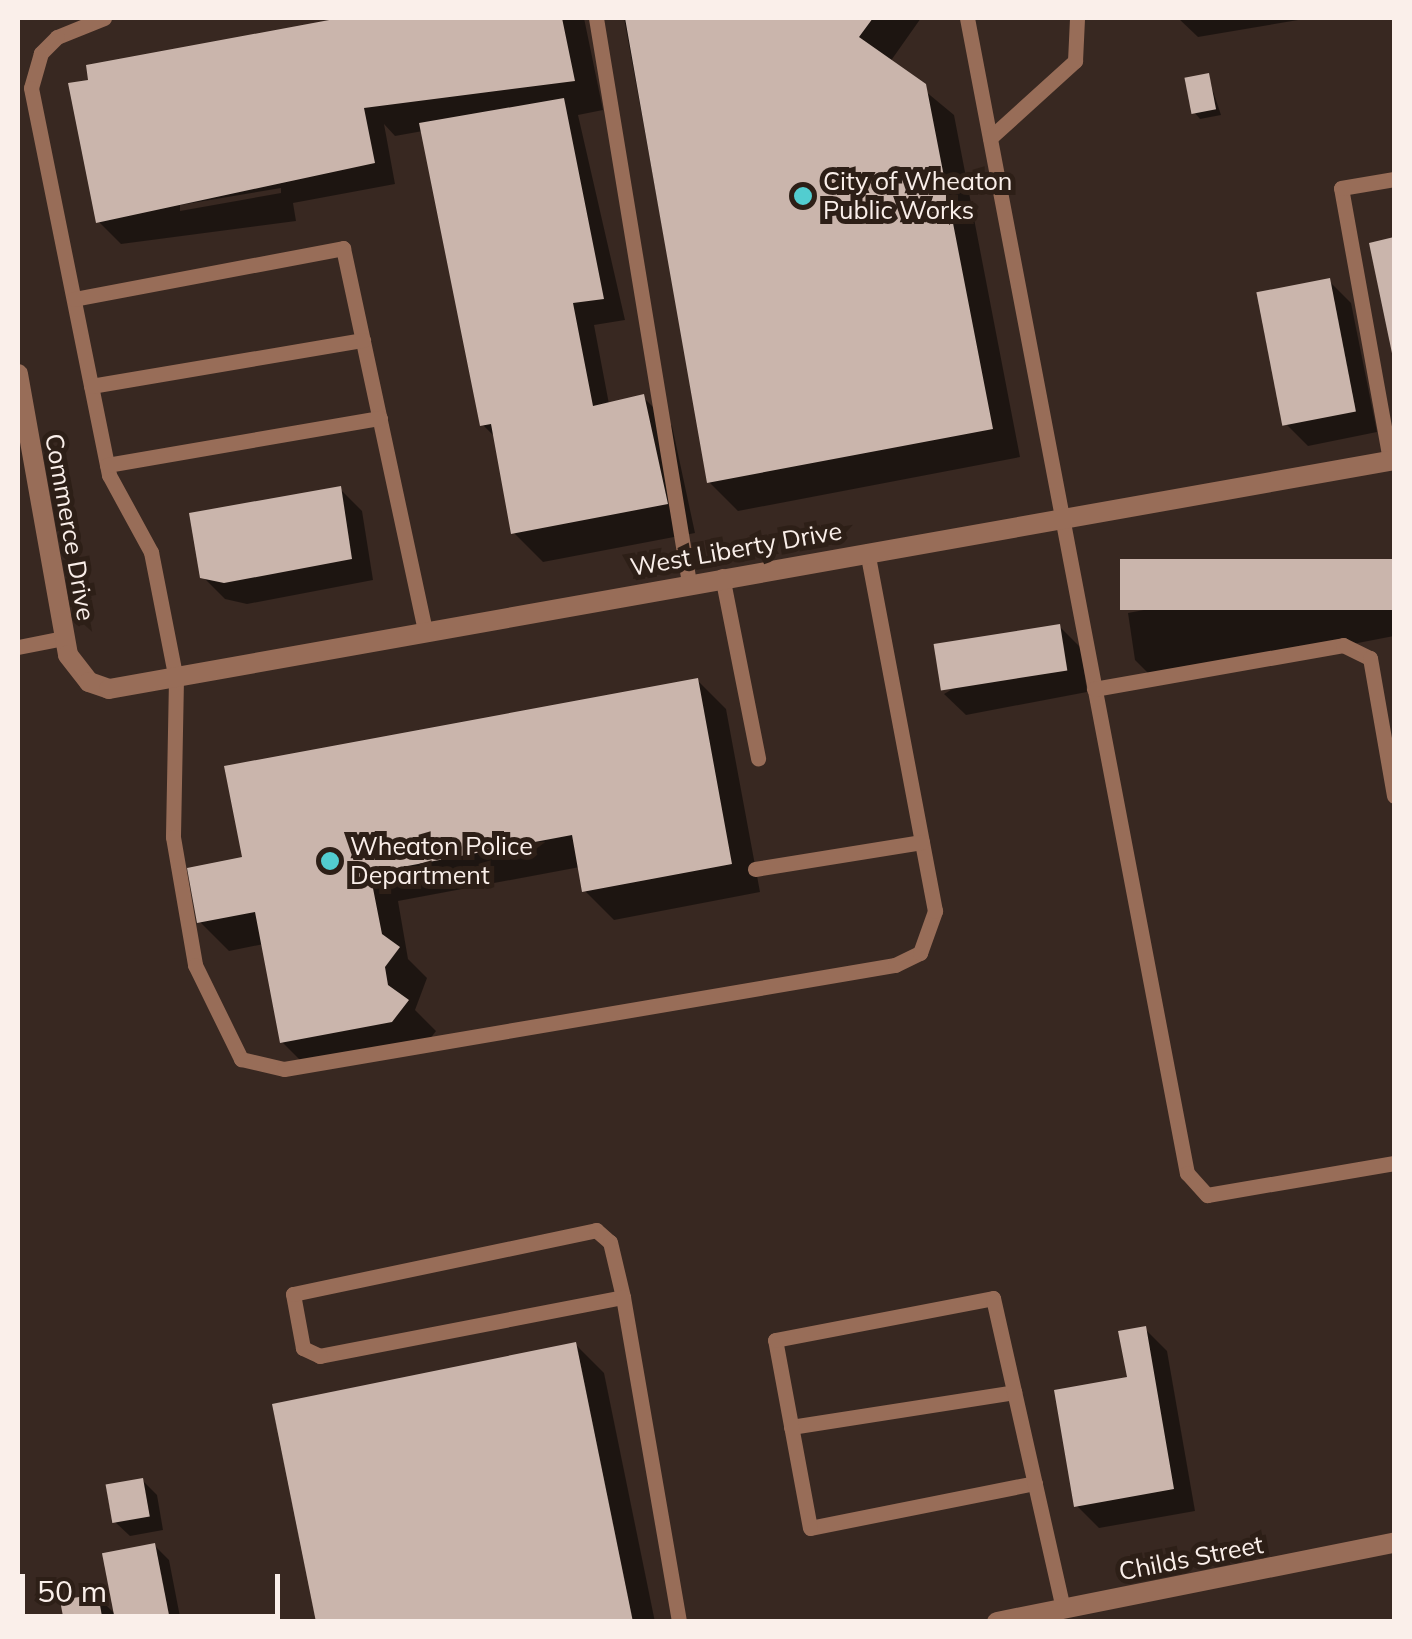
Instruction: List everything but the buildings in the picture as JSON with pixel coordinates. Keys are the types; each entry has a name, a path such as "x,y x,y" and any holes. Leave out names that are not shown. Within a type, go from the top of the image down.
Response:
{"street":[{"name":"Commerce Drive","path":"18,374 64,638 88,682"},
{"name":"West Liberty Drive","path":"88,682 122,688 176,679 722,576 1392,460"},
{"name":"Childs Street","path":"997,1622 1394,1543"}],"lane":[{"path":"104,18 58,37 41,53 31,88 106,464 151,552 176,679 173,837 195,966 225,1039 257,1067 896,965 931,935 922,842 867,551"},
{"path":"596,18 689,583"},
{"path":"967,18 1187,1173 1207,1195 1394,1163"},
{"path":"990,138 1075,61 1077,18"},
{"path":"1392,460 1341,188 1394,179"},
{"path":"74,299 344,248 425,632"},
{"path":"91,386 363,340"},
{"path":"106,464 380,418"},
{"path":"722,576 758,758"},
{"path":"18,647 64,638"},
{"path":"1094,689 1342,645 1370,658 1394,796"},
{"path":"755,869 922,842"},
{"path":"623,1297 320,1356 304,1348 293,1294 306,1284 596,1230 610,1242 623,1297 679,1622"},
{"path":"1035,1484 810,1528 775,1340 992,1298 1064,1608"},
{"path":"791,1427 1014,1392"}],"place":[{"name":"City of Wheaton Public Works","path":"803,196"},
{"name":"Wheaton Police Department","path":"330,861"}]}
